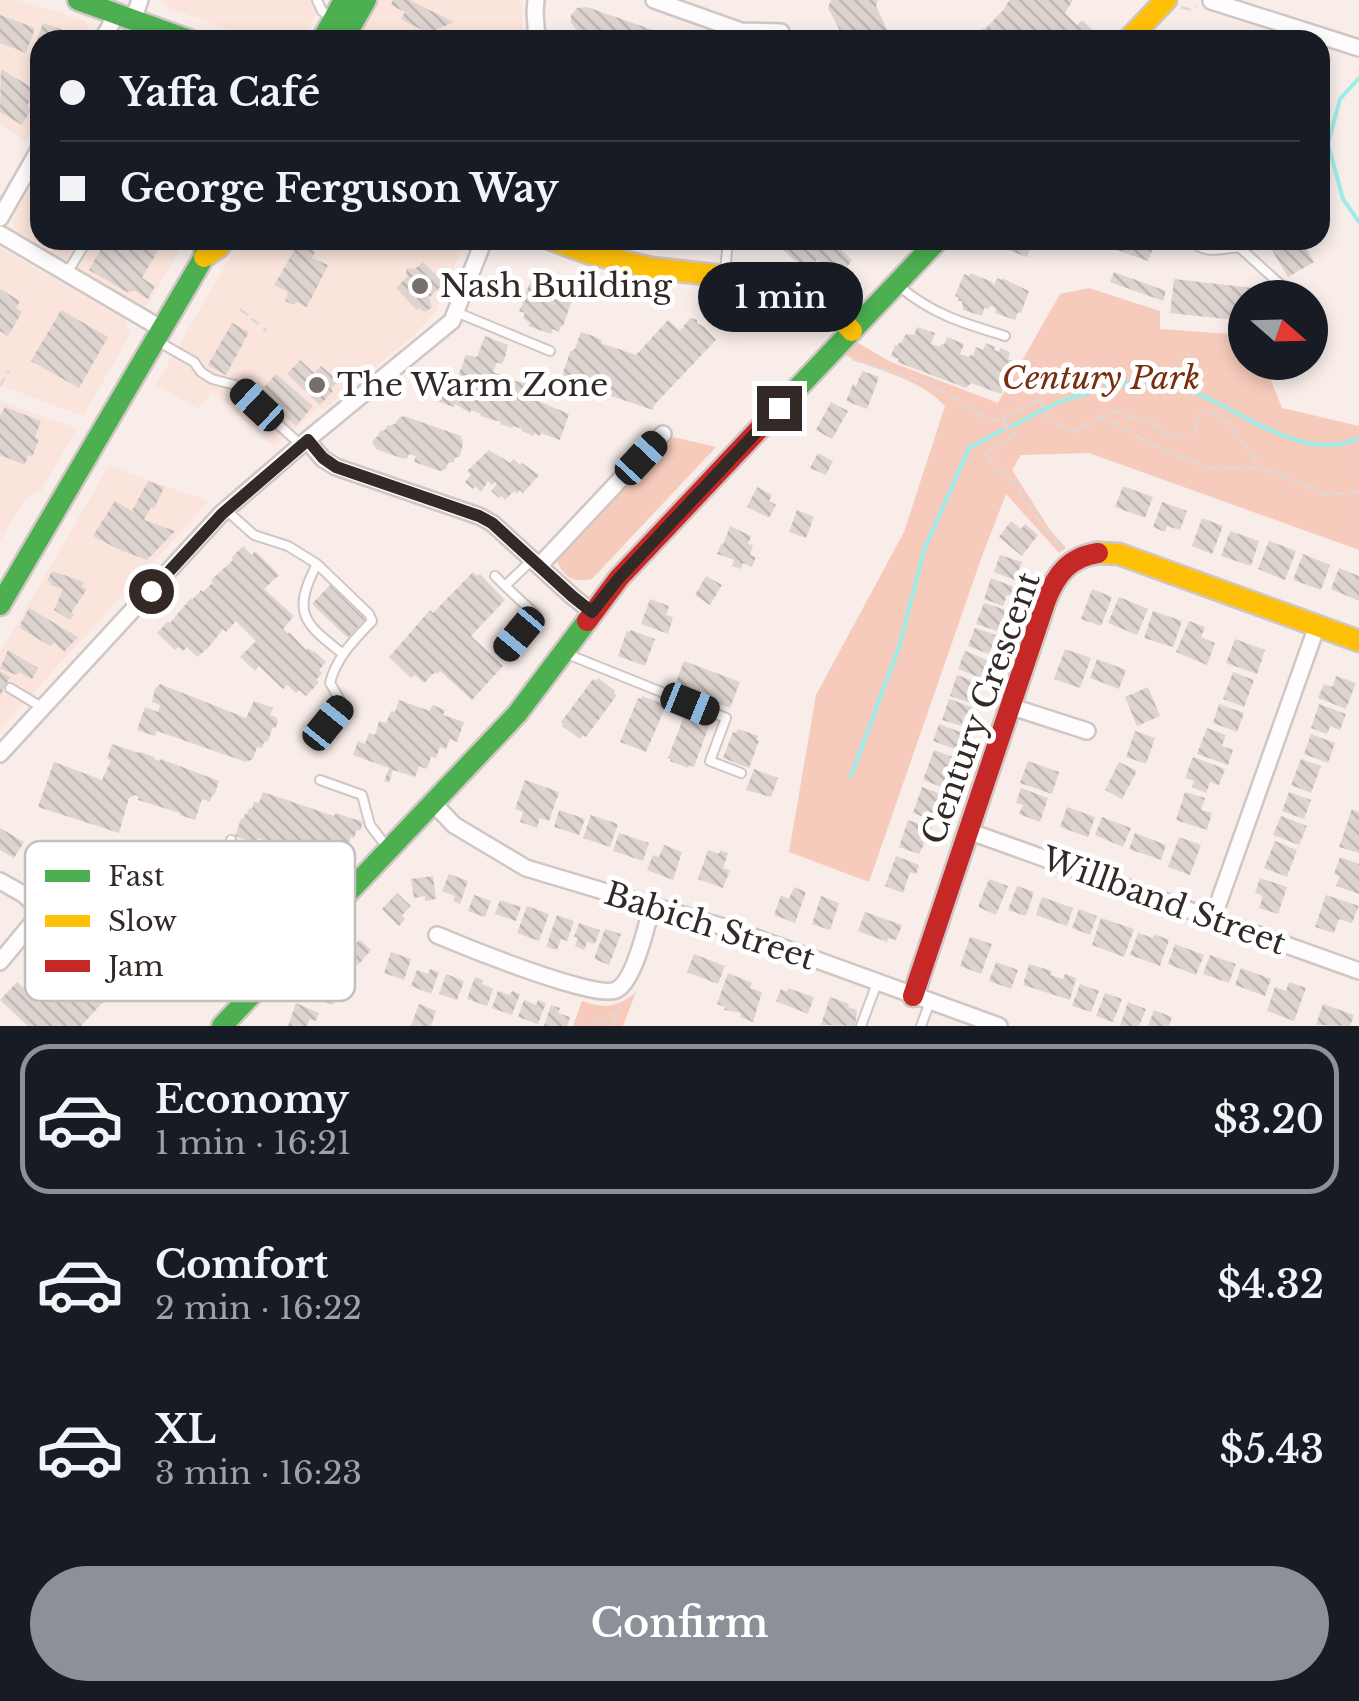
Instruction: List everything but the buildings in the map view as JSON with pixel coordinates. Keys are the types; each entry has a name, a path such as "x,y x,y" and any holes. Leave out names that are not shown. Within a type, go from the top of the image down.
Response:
{"main road":[{"path":"78,0 130,12 168,30"},
{"path":"342,30 344,0"},
{"path":"345,30 366,0"},
{"path":"1138,30 1166,0"},
{"path":"0,605 203,250"},
{"path":"578,250 651,268 724,276 834,312 852,331"},
{"path":"355,885 517,714 619,578 928,250"},
{"name":"Century Crescent","path":"921,999 968,831 1009,706 1056,578 1074,560 1096,553 1118,554 1359,641"},
{"path":"222,1026 246,1001"}],"street":[{"path":"536,0 536,30"},
{"path":"654,0 737,30"},
{"path":"1211,1 1302,30"},
{"path":"112,30 130,12"},
{"path":"1330,39 1359,48"},
{"path":"0,218 30,166"},
{"path":"0,234 158,334"},
{"path":"0,754 226,510 452,321 480,250"},
{"path":"536,562 663,434"},
{"path":"304,442 336,467 492,523 592,612"},
{"path":"1213,918 1317,626"},
{"path":"1009,706 1087,731"},
{"name":"Babich Street","path":"434,804 468,835 526,868 736,931 999,1026"},
{"name":"Willband Street","path":"968,831 1359,971"},
{"path":"0,881 25,897"},
{"path":"437,935 577,986 597,992 616,990 631,972 652,905"},
{"path":"0,962 25,932"}],"lane":[{"path":"317,0 339,30"},
{"path":"67,273 81,250"},
{"path":"724,276 727,250"},
{"path":"1243,250 1276,280"},
{"path":"896,284 922,306 957,322 1005,336"},
{"path":"456,312 550,351"},
{"path":"158,334 201,372 235,385 304,442"},
{"path":"226,510 254,535 288,546 317,564 370,614 372,621 332,673 330,684 343,705 313,742"},
{"path":"505,586 536,562"},
{"path":"317,564 305,586 304,617 312,629 344,654"},
{"path":"495,576 535,614 503,653"},
{"path":"564,652 726,718 710,761 742,773"},
{"path":"10,688 43,708"},
{"path":"320,780 362,795 370,825 388,850"},
{"path":"862,1026 877,982"},
{"path":"921,999 921,1026"}],"path":[{"path":"240,308 267,331"},
{"path":"846,357 936,386 985,418 1001,420 1039,399"},
{"path":"0,386 10,370"},
{"path":"1043,378 1039,399 1045,415 1075,432 1114,411 1156,425 1171,438 1186,436 1195,431 1200,416 1208,411 1230,424 1262,468"},
{"path":"1001,420 1015,434 984,454 1012,481 1048,533 1074,560"},
{"path":"1094,420 1112,421 1149,444 1208,468 1262,468 1328,495 1359,491"},
{"path":"612,1026 621,1003 616,990"},
{"path":"596,1022 616,1014"}],"shaded area":[{"path":"0,0 44,7 84,21 88,30 30,30 30,134 26,141 0,124"},
{"path":"163,0 314,0 319,10 307,30 230,30 167,7"},
{"path":"380,0 522,0 523,30 363,30"},
{"path":"30,188 30,242 13,226 15,213"},
{"path":"0,248 125,319 130,335 83,416 0,385"},
{"path":"44,250 179,250 142,308"},
{"path":"234,250 461,250 435,313 413,336 274,447 212,390 199,409 156,385"},
{"path":"0,401 77,428 41,491 26,497 0,541"},
{"path":"109,466 209,501 0,729 0,653"}],"green space":[{"name":"Century Park","path":"1089,288 1160,311 1160,329 1228,334 1228,380 1271,380 1282,408 1359,426 1359,550 1089,453 1021,455 1012,470 1066,548 1059,553 1006,494 869,882 789,852 816,695 904,532 945,406 922,388 836,350 848,337 891,362 998,403 1060,294"},
{"path":"673,437 716,447 592,579 566,575 556,559"},
{"path":"636,992 623,1026 573,1026 582,1001 610,1006"}],"waterway":[{"path":"1330,136 1340,99 1359,78"},
{"path":"1330,151 1343,199 1359,222"},
{"path":"1012,426 1075,397 1120,385 1158,382 1207,398 1284,436 1309,443 1335,445 1359,438"},
{"path":"851,776 900,644 924,550 969,448 1003,430"}],"traffic: fast":[{"path":"78,0 161,30"},
{"path":"328,30 344,0"},
{"path":"349,30 366,0"},
{"path":"0,605 204,257 204,250"},
{"path":"793,393 929,250"},
{"path":"355,885 517,714 587,621"},
{"path":"222,1026 246,1001"}],"traffic: slow":[{"path":"1138,30 1166,0"},
{"path":"204,257 214,250"},
{"path":"580,250 651,268 724,276 834,312 852,331"},
{"path":"1098,553 1119,554 1359,641"}],"traffic: jam":[{"path":"587,621 619,578 793,393"},
{"path":"913,996 1046,600 1065,569 1098,553"}],"place":[{"name":"Nash Building","path":"420,286"},
{"name":"The Warm Zone","path":"317,385"}],"route":[{"path":"151,591 222,514 308,440 336,467 492,523 592,612 619,578 779,408"}]}
